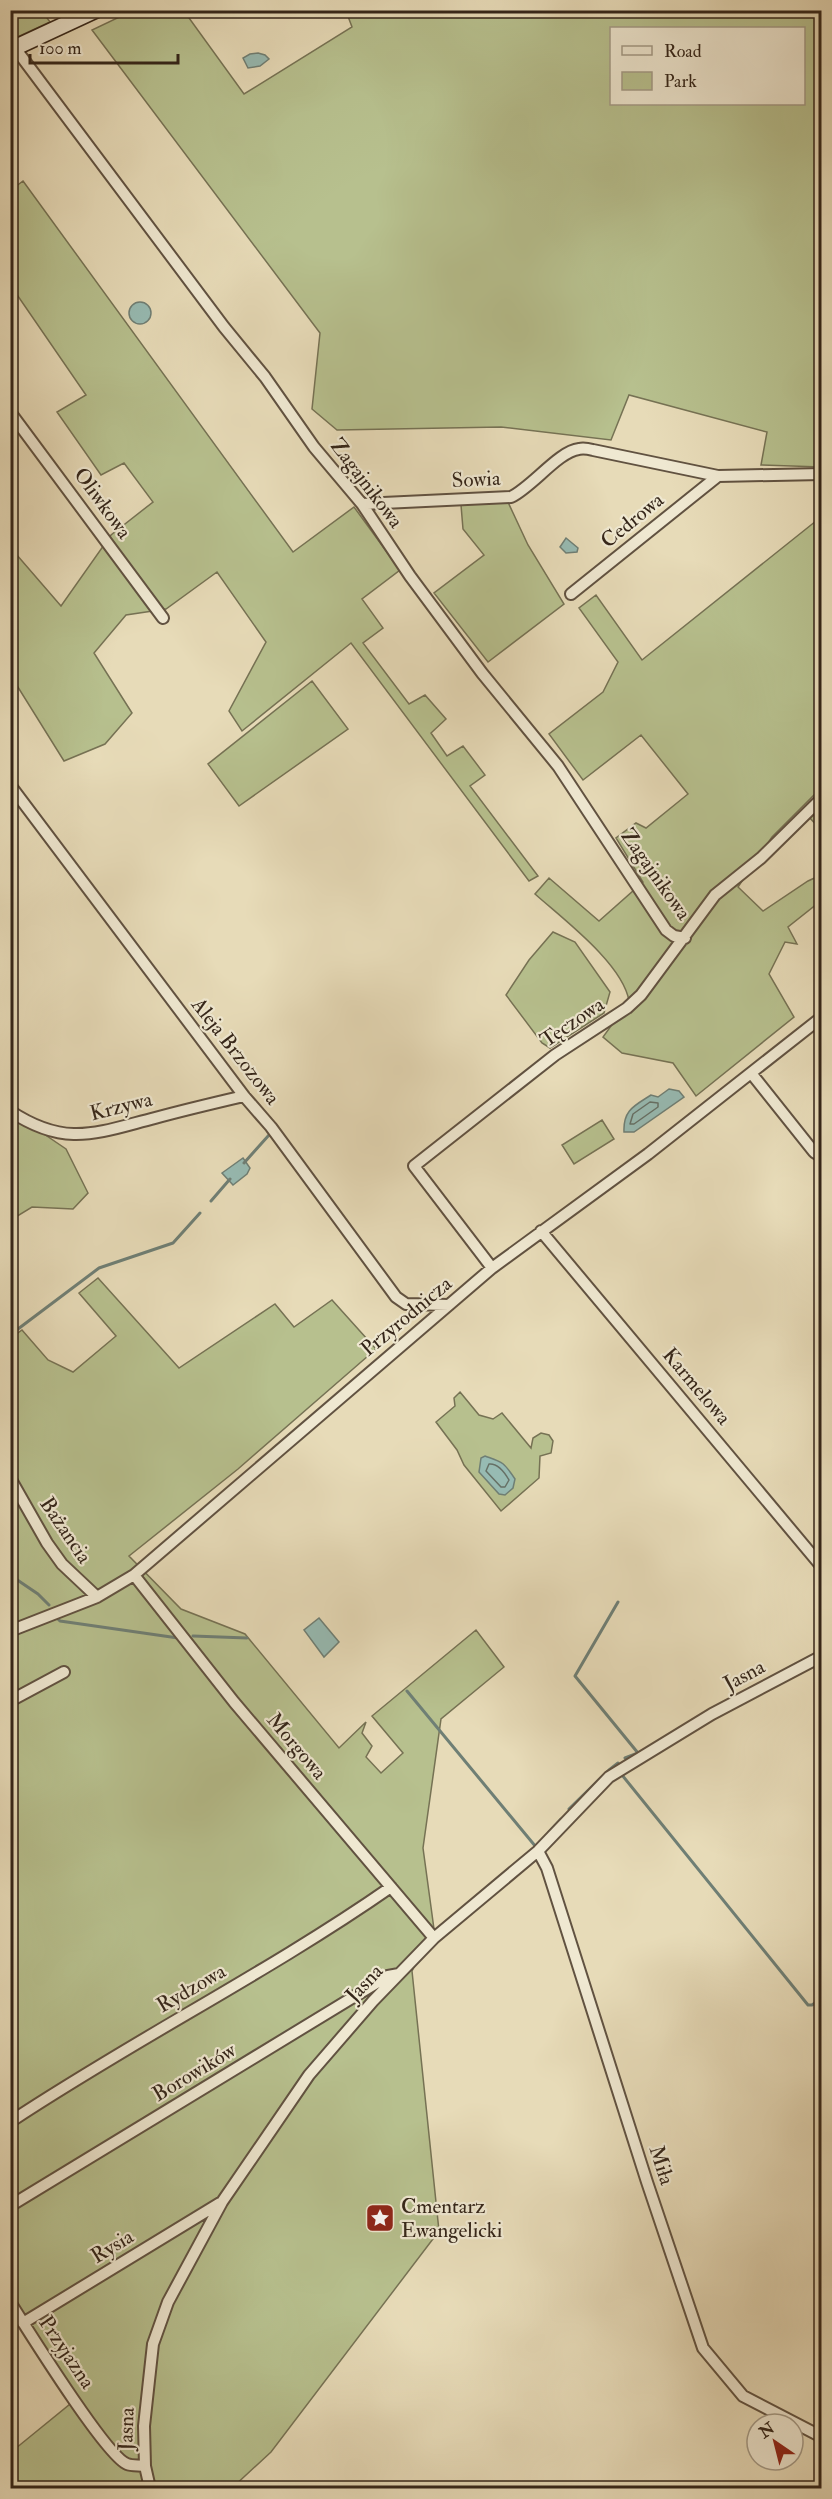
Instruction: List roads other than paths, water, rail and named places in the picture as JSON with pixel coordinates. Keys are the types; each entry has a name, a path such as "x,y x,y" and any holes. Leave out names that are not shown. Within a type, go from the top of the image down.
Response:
{"street":[{"path":"13,49 96,10"},
{"name":"Zagajnikowa","path":"13,49 224,327 265,377 314,447 362,504 410,576 482,674 558,766 666,930 674,936 685,938"},
{"name":"Oliwkowa","path":"10,412 163,618"},
{"name":"Sowia","path":"362,504 511,496 520,493 566,454 577,449"},
{"name":"Cedrowa","path":"577,449 593,450 718,476 822,474"},
{"name":"Cedrowa","path":"571,594 718,476"},
{"name":"Aleja Brzozowa","path":"10,784 244,1095 271,1127 396,1296 406,1304 449,1305"},
{"name":"Tęczowa","path":"492,1268 414,1166 555,1055 627,1008 641,995 715,895 760,858 822,798"},
{"name":"Przyrodnicza","path":"10,1631 97,1597 134,1575 492,1268 648,1154 822,1017"},
{"path":"751,1073 814,1152 822,1157"},
{"name":"Krzywa","path":"10,1111 25,1121 54,1132 87,1135 244,1095"},
{"name":"Karmelowa","path":"541,1231 822,1567"},
{"name":"Bażancia","path":"10,1478 47,1544 62,1564 97,1597"},
{"name":"Morgowa","path":"134,1575 234,1702 434,1938"},
{"name":"Jasna","path":"150,2488 145,2466 144,2426 153,2344 168,2302 222,2202 309,2075 434,1938 538,1851 609,1777 712,1714 822,1656"},
{"path":"10,1701 64,1672"},
{"name":"Miła","path":"538,1851 547,1868 647,2182 703,2348 743,2396 822,2437"},
{"name":"Rydzowa","path":"10,2122 146,2036 276,1960 391,1887"},
{"name":"Borowików","path":"10,2206 388,1976 399,1974"},
{"name":"Rysia","path":"23,2323 222,2202"},
{"name":"Przyjazna","path":"10,2302 112,2452 126,2464 145,2466"}],"water":[{"path":"258,53 269,59 260,66 248,68 243,58"},
{"path":"140,302 148,305 151,313 148,321 140,324 132,321 129,313 132,305"},
{"path":"566,538 578,548 577,552 566,553 560,547"},
{"path":"669,1089 679,1091 684,1097 634,1132 624,1132 625,1118 631,1109 651,1095 658,1097"},
{"path":"243,1158 250,1168 247,1174 233,1185 222,1173"},
{"path":"485,1456 502,1463 515,1479 513,1488 505,1495 499,1494 479,1472 481,1458"},
{"path":"319,1618 339,1642 324,1657 304,1630"}],"waterway":[{"path":"244,1163 269,1135"},
{"path":"211,1201 230,1179"},
{"path":"10,1335 99,1268 173,1243 200,1213"},
{"path":"10,1575 38,1594 49,1605"},
{"path":"618,1602 575,1676 638,1753 625,1758"},
{"path":"56,1617 60,1621 178,1638"},
{"path":"193,1636 247,1638"},
{"path":"407,1691 536,1847"},
{"path":"569,1809 618,1763"},
{"path":"622,1775 808,2005 822,1998"},
{"path":"549,1832 561,1819"}],"place":[{"name":"Cmentarz Ewangelicki","path":"380,2218"}]}
